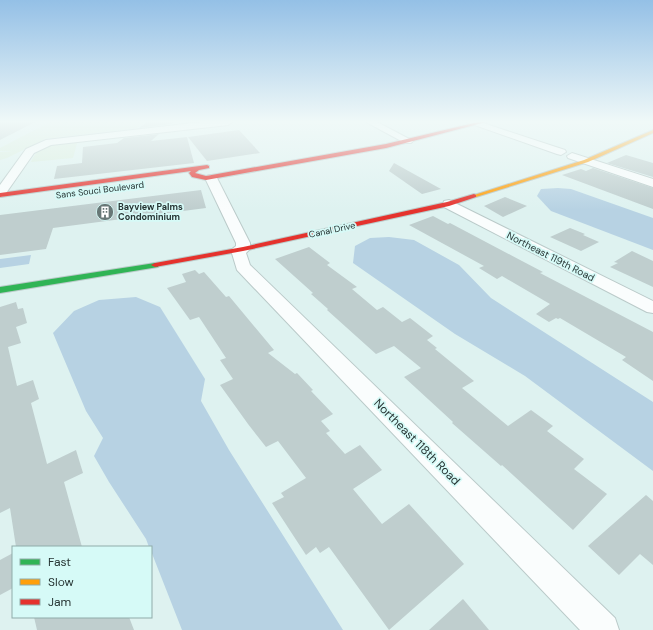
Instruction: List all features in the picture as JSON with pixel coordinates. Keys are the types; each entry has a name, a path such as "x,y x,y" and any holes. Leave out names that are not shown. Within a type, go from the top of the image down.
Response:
{"street":[{"path":"0,194 24,158 31,151"},
{"path":"184,180 317,151"},
{"path":"208,174 322,158 355,151"},
{"name":"Canal Drive","path":"0,290 93,276 240,250 449,204 586,161 607,151"},
{"path":"572,156 653,183"},
{"name":"Sans Souci Boulevard","path":"0,194 208,174"},
{"name":"Northeast 118th Road","path":"208,174 242,243 240,250 243,267 603,630"},
{"name":"Sans Souci Boulevard","path":"0,203 162,183"},
{"name":"Northeast 119th Road","path":"449,204 653,308"}],"green space":[{"path":"6,151 20,151 0,160 0,152 14,152"},
{"path":"38,151 75,151 73,158 31,162"}],"water":[{"path":"541,189 571,189 653,218 653,250 551,211 537,196"},
{"path":"389,237 414,240 459,265 491,298 653,402 653,471 525,376 455,334 353,263 355,246 370,238"},
{"path":"31,255 29,264 0,268 0,259"},
{"path":"136,297 160,307 205,379 201,401 229,450 343,630 182,630 152,554 152,546 149,546 146,539 94,456 103,438 86,411 53,333 74,311 99,300"}],"building":[{"path":"83,151 191,151 194,163 54,179 57,166 82,163"},
{"path":"199,151 259,151 260,153 207,161"},
{"path":"626,155 653,163 653,177 607,163"},
{"path":"394,163 441,189 422,194 389,171"},
{"path":"593,168 653,188 653,209 562,175 581,169 586,171"},
{"name":"Bayview Palms Condominium","path":"201,190 206,208 53,228 46,249 0,255 0,215"},
{"path":"505,197 527,206 503,217 484,206"},
{"path":"433,216 448,224 450,223 543,272 540,273 653,332 653,381 622,360 626,357 560,318 556,318 549,322 536,314 550,304 502,276 497,279 479,268 484,266 409,225"},
{"path":"570,228 599,242 581,251 550,237"},
{"path":"309,247 330,263 327,265 357,287 352,289 377,310 383,307 402,322 410,318 433,336 427,340 437,348 435,349 474,381 462,388 508,426 531,410 553,426 547,431 584,459 574,469 607,494 573,530 502,465 501,466 452,423 453,422 404,377 421,368 394,346 376,354 327,310 328,309 311,294 313,293 275,259"},
{"path":"632,251 653,261 653,287 610,267 618,263 614,262"},
{"path":"195,270 199,274 204,272 226,297 229,296 274,350 268,353 295,374 297,373 313,390 311,391 333,414 321,421 330,431 326,433 345,454 360,445 382,470 353,489 382,524 409,504 464,564 389,630 329,547 320,553 316,547 306,555 272,503 284,497 281,493 306,478 278,441 266,447 248,424 220,385 233,379 220,360 226,358 199,317 190,320 167,288 186,282 182,274"},
{"path":"16,302 18,309 23,308 27,323 16,327 21,343 8,347 17,386 33,380 39,399 31,403 47,464 76,450 83,473 64,482 82,546 16,546 10,508 0,513 0,307"},
{"path":"646,495 653,501 653,565 640,554 619,575 588,546"},
{"path":"12,554 12,589 0,595 0,560"},
{"path":"463,599 489,630 429,630"},
{"path":"34,618 129,618 134,630 37,630"}],"traffic: fast":[{"path":"0,290 155,265"}],"traffic: slow":[{"path":"474,196 586,161 607,151"}],"traffic: jam":[{"path":"196,170 192,173 194,176 206,178 355,151"},
{"path":"0,195 207,167"},
{"path":"155,265 243,249 449,204 474,196"}],"place":[{"name":"Bayview Palms Condominium","path":"105,212"}]}
